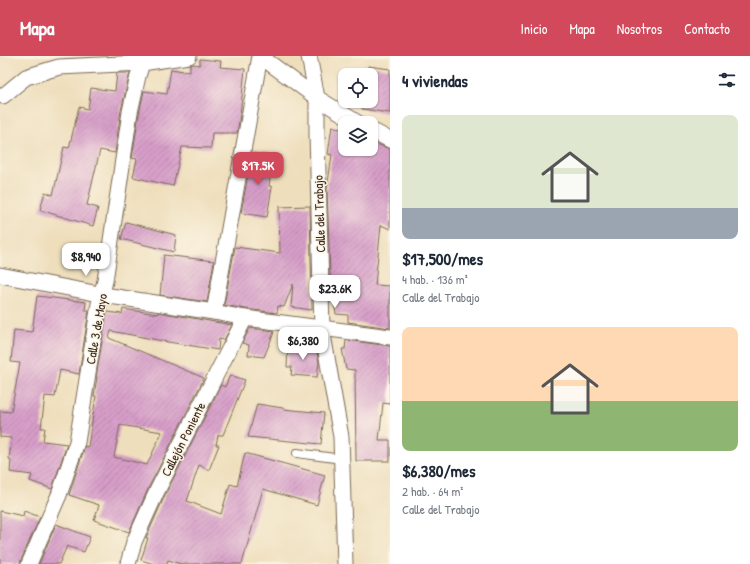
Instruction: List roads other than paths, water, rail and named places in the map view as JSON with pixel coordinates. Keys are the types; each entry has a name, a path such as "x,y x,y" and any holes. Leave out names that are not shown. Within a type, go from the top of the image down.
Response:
{"street":[{"path":"3,96 26,77 59,67 142,63 189,56"},
{"path":"214,312 260,56 317,98 347,116"},
{"name":"Calle del Trabajo","path":"309,56 317,98 322,329 342,437 345,564"},
{"name":"Calle 3 de Mayo","path":"29,564 59,495 77,442 99,304 106,281 130,112 142,63"},
{"path":"378,134 390,140"},
{"path":"0,275 245,318 390,337"},
{"name":"Callejón Poniente","path":"128,564 134,542 157,491 245,318"}],"lane":[{"path":"297,453 342,459"}]}
